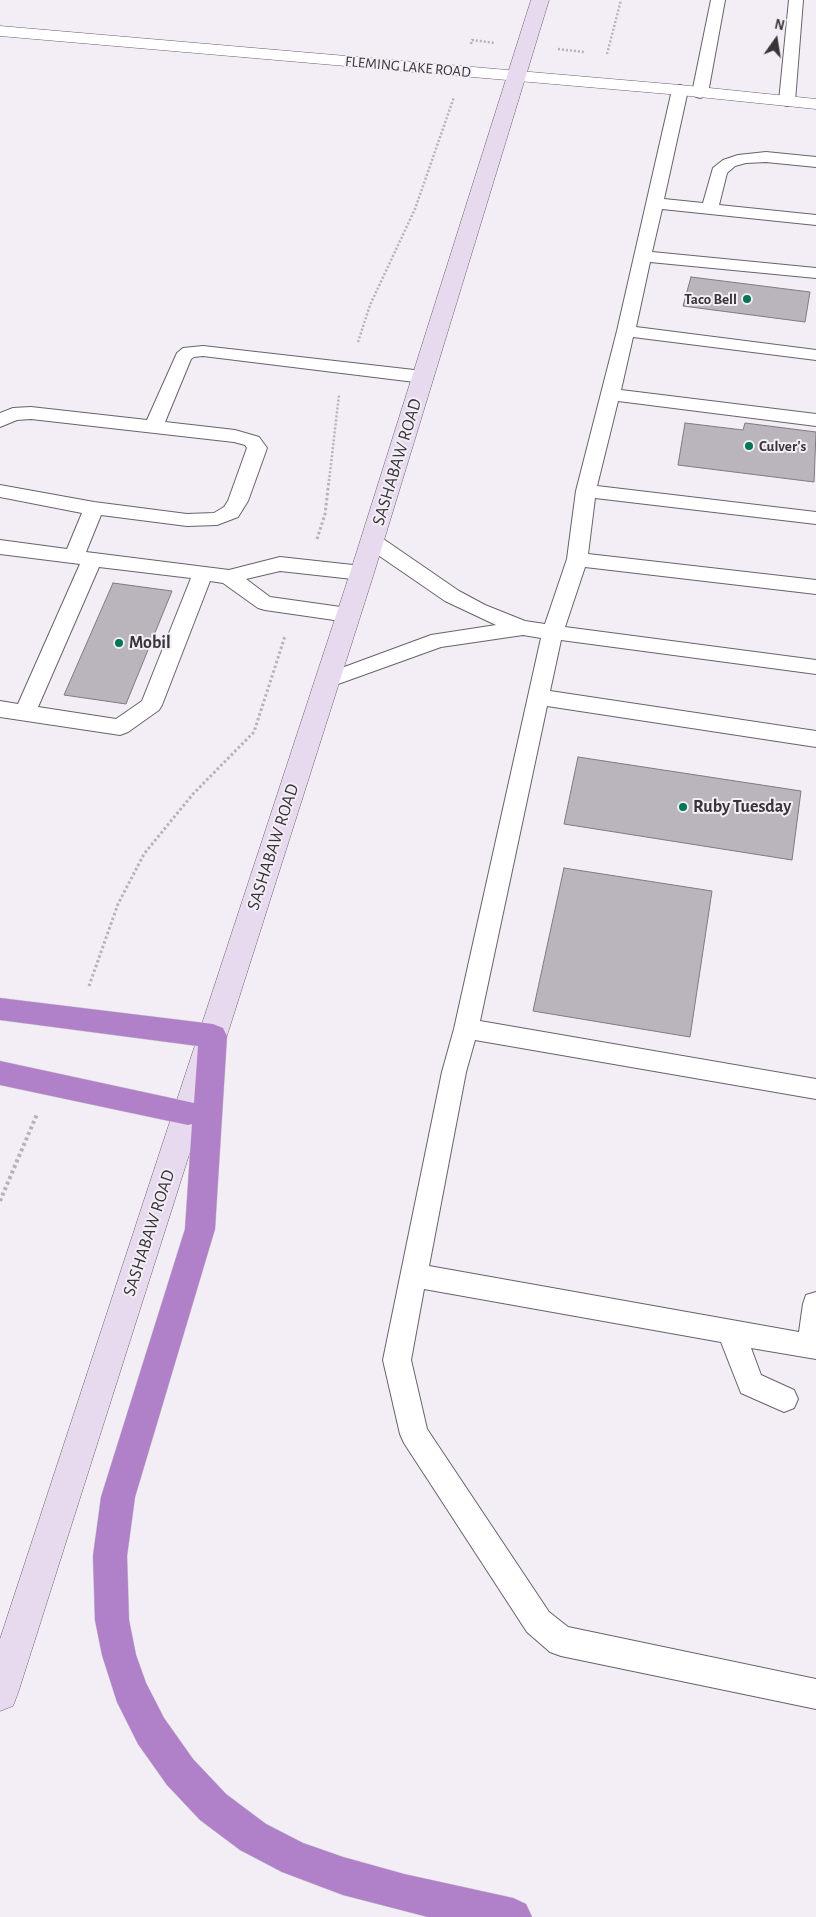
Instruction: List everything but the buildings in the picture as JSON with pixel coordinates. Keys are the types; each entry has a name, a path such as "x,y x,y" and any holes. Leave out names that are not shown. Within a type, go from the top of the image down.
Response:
{"highway":[{"path":"0,1009 213,1036 200,1229 129,1460 113,1525 110,1556 112,1620 119,1656 130,1689 151,1731 180,1772 214,1807 253,1836 295,1859 343,1876 404,1893 513,1917"},
{"path":"0,1073 188,1113"}],"main road":[{"name":"SASHABAW ROAD","path":"0,1692 362,574 540,0"}],"street":[{"name":"FLEMING LAKE ROAD","path":"0,31 680,90 816,104"}],"lane":[{"path":"700,93 718,0"},
{"path":"787,101 796,0"},
{"path":"680,90 626,331 586,491 577,559 552,633 466,1029 454,1072 397,1360 414,1434 538,1622 561,1641 816,1694"},
{"path":"710,209 719,171 729,163 744,158 766,157 816,162"},
{"path":"654,203 816,220"},
{"path":"642,256 816,273"},
{"path":"626,331 816,355"},
{"path":"154,427 183,357 189,352 203,351 423,377"},
{"path":"610,394 816,420"},
{"path":"0,421 13,414 31,413 235,436 252,441 257,448 238,501 231,512 217,519 187,520 42,500 0,491"},
{"path":"586,491 816,518"},
{"path":"25,713 83,558 94,508"},
{"path":"372,541 452,596 478,610 522,628 816,667"},
{"path":"0,547 229,577 280,564 362,574"},
{"path":"577,559 816,587"},
{"path":"0,709 120,727 152,705 203,573"},
{"path":"229,577 265,603 348,616"},
{"path":"327,681 438,640 522,628"},
{"path":"538,697 816,739"},
{"path":"466,1029 816,1089"},
{"path":"413,1275 814,1346 816,1304"},
{"path":"731,1332 751,1384 784,1399"}],"path":[{"path":"607,54 621,0"},
{"path":"0,1201 32,1127"}],"place":[{"name":"Taco Bell","path":"747,299"},
{"name":"Culver's","path":"749,446"},
{"name":"Mobil","path":"119,643"},
{"name":"Ruby Tuesday","path":"683,807"}]}
